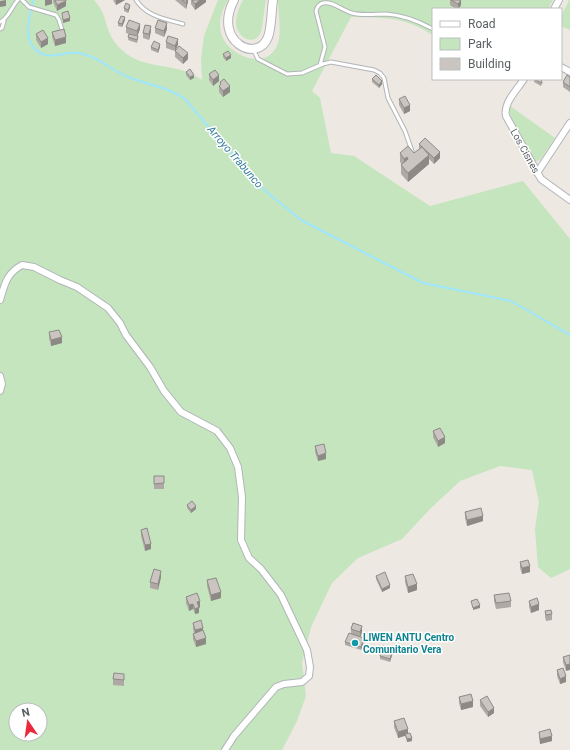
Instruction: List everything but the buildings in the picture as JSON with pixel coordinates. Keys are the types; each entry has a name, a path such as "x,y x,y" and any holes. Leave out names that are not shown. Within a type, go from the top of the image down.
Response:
{"street":[{"path":"234,0 228,18 230,33 239,45 248,49 262,46 268,38 273,0"},
{"name":"Los Cisnes","path":"523,80 508,102 505,111 507,119 543,182 570,200"},
{"path":"537,173 570,123"},
{"path":"0,300 6,280 13,270 22,265 34,267 77,287 96,298 108,308 120,323 126,335 150,367 164,391 182,412 217,431 230,448 238,467 242,496 241,540 249,558 261,569 281,595 307,650 310,667 309,676 302,682 284,684 276,687 234,736 225,750"},
{"path":"0,376 2,384 0,391"}],"lane":[{"path":"0,29 2,28 2,21 18,0"},
{"path":"22,0 30,7 56,15 62,30"},
{"path":"136,0 141,8 149,13 183,24"},
{"path":"320,65 325,47 316,11 320,4 327,3 354,14 400,16 418,21 432,29"},
{"path":"253,49 258,59 287,74 302,73 327,62 335,62 374,70 380,73 384,78 387,94 405,131 412,151"}],"green space":[{"path":"0,0 94,0 104,16 108,30 114,41 126,53 147,63 180,70 202,80 201,59 204,36 218,0 228,0 221,17 220,25 224,40 228,46 243,56 259,59 272,53 278,43 280,27 278,0 553,0 549,8 432,8 432,34 412,24 394,19 351,17 312,91 320,98 331,153 354,156 430,206 523,181 570,239 570,569 551,578 538,567 535,529 539,502 532,470 500,466 460,481 430,509 402,539 358,558 332,583 311,627 302,663 306,696 297,721 282,750 0,750"},
{"path":"243,0 266,0 261,31 257,38 253,40 249,40 242,36 236,24 237,15"},
{"path":"570,0 570,30 562,26 562,15"},
{"path":"510,106 555,138 540,160 536,161 533,159 511,117 509,110"}],"waterway":[{"name":"Arroyo Trabunco","path":"33,0 28,24 28,36 33,47 38,52 49,55 73,53 86,55 128,77 164,88 185,99 257,184 301,220 423,283 511,301 570,335"}],"place":[{"name":"LIWEN ANTU Centro Comunitario Vera","path":"355,643"}]}
